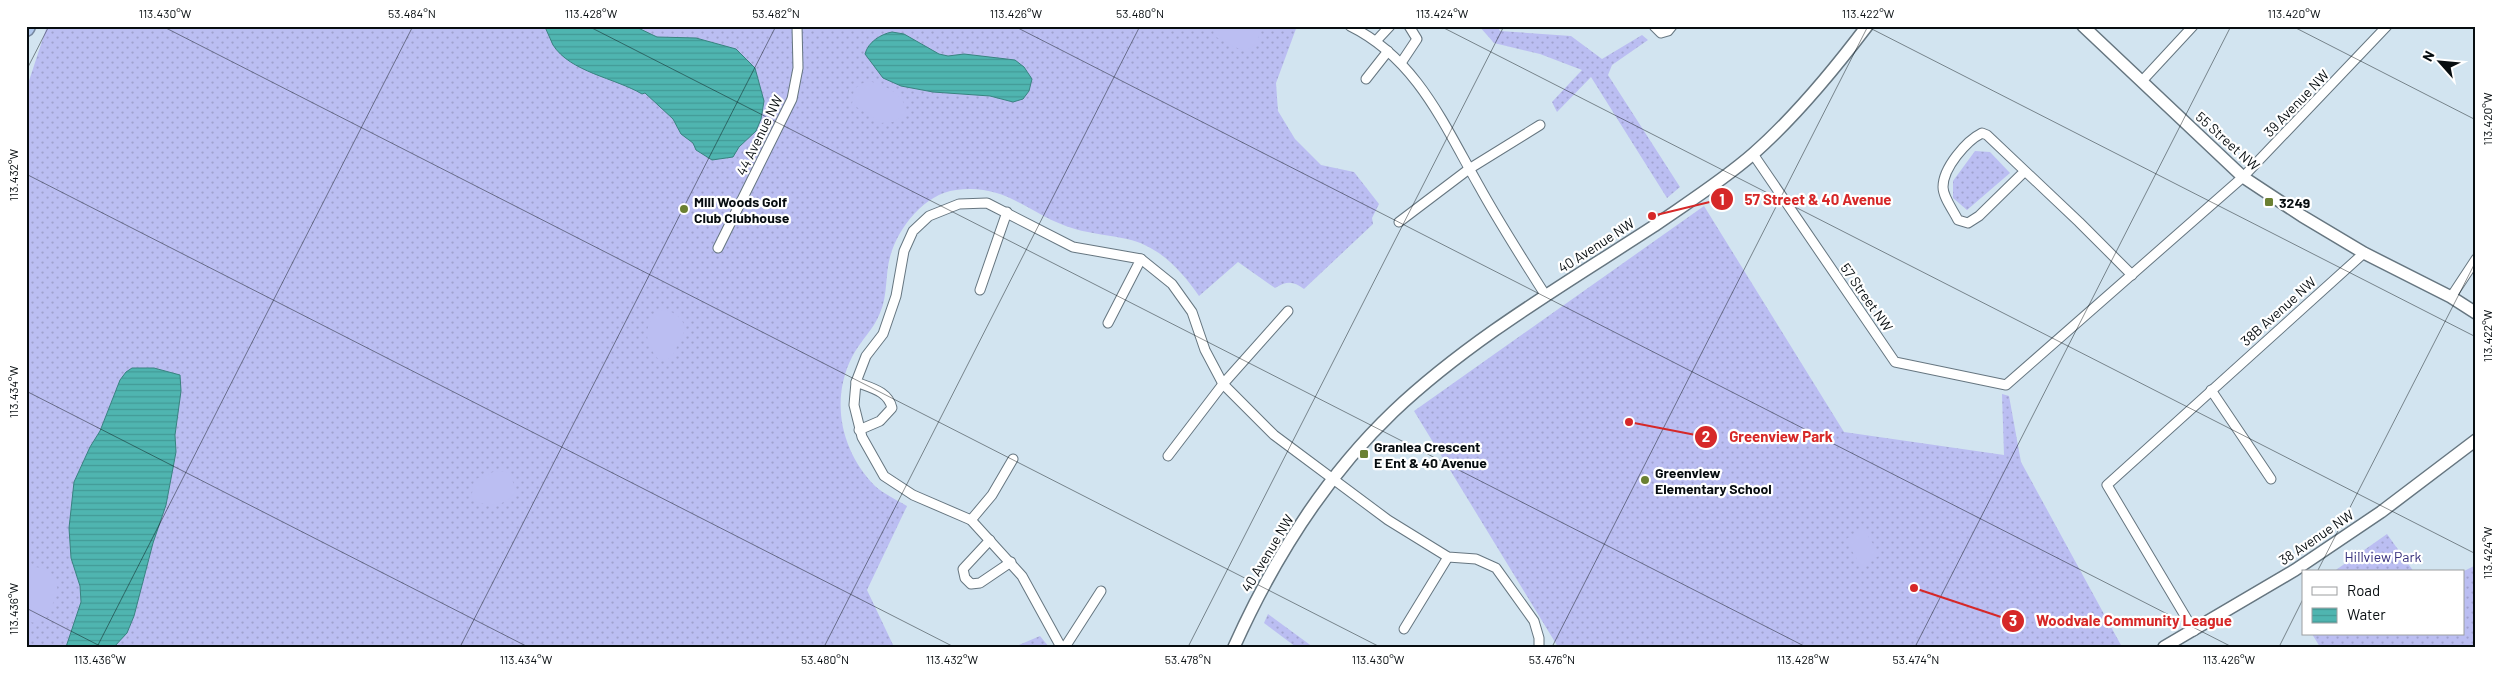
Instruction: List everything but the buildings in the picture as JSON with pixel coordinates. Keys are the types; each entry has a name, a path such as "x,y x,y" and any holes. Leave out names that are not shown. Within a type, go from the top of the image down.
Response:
{"street":[{"name":"44 Avenue NW","path":"718,248 792,99 798,68 797,26"},
{"path":"1350,26 1376,41 1388,51 1424,90 1449,129 1469,169 1504,230 1546,296"},
{"path":"1376,41 1390,26"},
{"path":"1401,63 1417,40 1409,26"},
{"path":"1654,26 1661,33 1668,31 1672,26"},
{"name":"40 Avenue NW","path":"1234,647 1254,603 1296,530 1333,479 1393,413 1461,355 1546,296 1683,206 1753,154 1836,68 1867,26"},
{"name":"55 Street NW","path":"2083,26 2243,177 2302,216 2364,253 2451,297 2476,313"},
{"path":"2142,81 2193,26"},
{"name":"39 Avenue NW","path":"2006,385 2243,177 2388,26"},
{"path":"1366,80 1388,51"},
{"path":"1399,222 1469,169 1540,125"},
{"path":"2024,171 1979,216 1968,223 1958,220 1944,192 1944,182 1948,171 1967,145 1982,133 1995,140 2024,171 2132,275"},
{"name":"57 Street NW","path":"1753,154 1895,362 2006,385"},
{"path":"1062,647 1022,576 1011,562 971,520 913,495 884,476 859,430 854,405 856,382 866,356 883,334 896,296 904,251 913,231 929,216 959,204 987,203 1074,247 1141,260 1172,284 1192,312 1205,350 1223,384 1274,435 1388,520 1448,557 1476,559 1496,568 1534,621 1540,638 1539,647"},
{"path":"980,290 1008,212"},
{"name":"38B Avenue NW","path":"2194,631 2107,484 2364,253"},
{"path":"2451,297 2476,259"},
{"path":"1108,323 1141,260"},
{"path":"1168,456 1223,384 1288,311"},
{"path":"856,382 882,392 890,399 892,408 880,421 859,430"},
{"path":"2211,390 2271,479"},
{"name":"38 Avenue NW","path":"2164,647 2295,570 2358,528 2476,440"},
{"path":"971,520 992,495 1013,459"},
{"path":"990,540 963,569 965,578 971,584 980,583 1011,562"},
{"path":"1404,629 1448,557"},
{"path":"1066,647 1101,591"}],"green space":[{"path":"47,26 1297,26 1276,83 1278,111 1295,139 1321,165 1354,172 1379,204 1372,218 1373,224 1304,289 1297,284 1290,283 1275,288 1238,262 1199,296 1177,268 1149,247 1127,239 1075,229 1005,196 990,191 974,189 956,190 933,198 923,205 906,224 894,246 888,264 883,306 874,324 852,357 845,373 842,391 842,425 854,458 875,486 907,506 867,590 894,647 26,647 26,90"},
{"path":"1213,26 1257,26 1259,39 1249,49 1244,50 1214,36"},
{"path":"1479,26 1497,26 1500,31 1571,36 1602,59 1642,35 1648,40 1612,65 1608,75 1680,187 1667,198 1591,77 1557,112 1552,102 1582,70 1540,54 1494,43"},
{"path":"870,81 898,95 905,105 906,112 900,118 893,122 881,123 852,104 854,89"},
{"path":"1975,151 1990,152 2010,173 1967,210 1953,198 1953,181"},
{"name":"Greenview Elementary School","path":"1704,206 1844,432 2004,455 2002,394 2009,396 2021,462 2122,647 1558,647 1414,411"},
{"path":"664,309 678,316 683,322 685,330 672,357 666,360 658,359 653,352 647,332 652,320"},
{"path":"505,471 512,479 516,492 511,497 495,505 471,500 474,480 493,472"},
{"path":"1863,528 1880,555 1862,567 1845,540"},
{"name":"Hillview Park","path":"2387,534 2413,570 2336,570"},
{"path":"2476,565 2476,647 2320,647 2313,636 2464,636 2464,571"},
{"path":"32,567 48,571 54,577 58,593 47,616 35,623 26,621 26,570"},
{"path":"1268,614 1313,647 1296,647 1264,623"},
{"path":"1040,636 1049,647 1014,647"}],"water":[{"path":"634,26 657,37 696,38 736,49 755,68 764,101 761,119 756,131 739,147 733,157 712,160 696,150 693,143 681,134 673,119 645,93 642,94 570,62 553,45 545,27"},
{"path":"892,32 904,34 939,54 948,56 964,54 1015,60 1024,67 1032,79 1029,91 1023,99 1013,102 990,96 933,92 901,86 883,78 865,54 869,46 876,39"},
{"path":"132,368 154,368 180,375 181,391 175,435 176,452 166,505 153,543 134,616 127,633 114,647 66,647 81,602 80,586 71,558 69,528 74,482 90,447 100,431 120,380"}],"place":[{"name":"3249","path":"2269,202"},
{"name":"Mill Woods Golf Club Clubhouse","path":"684,209"},
{"name":"57 Street & 40 Avenue","path":"1652,216"},
{"name":"Greenview Park","path":"1629,422"},
{"name":"Granlea Crescent E Ent & 40 Avenue","path":"1364,454"},
{"name":"Greenview Elementary School","path":"1645,480"},
{"name":"Woodvale Community League","path":"1914,588"}]}
